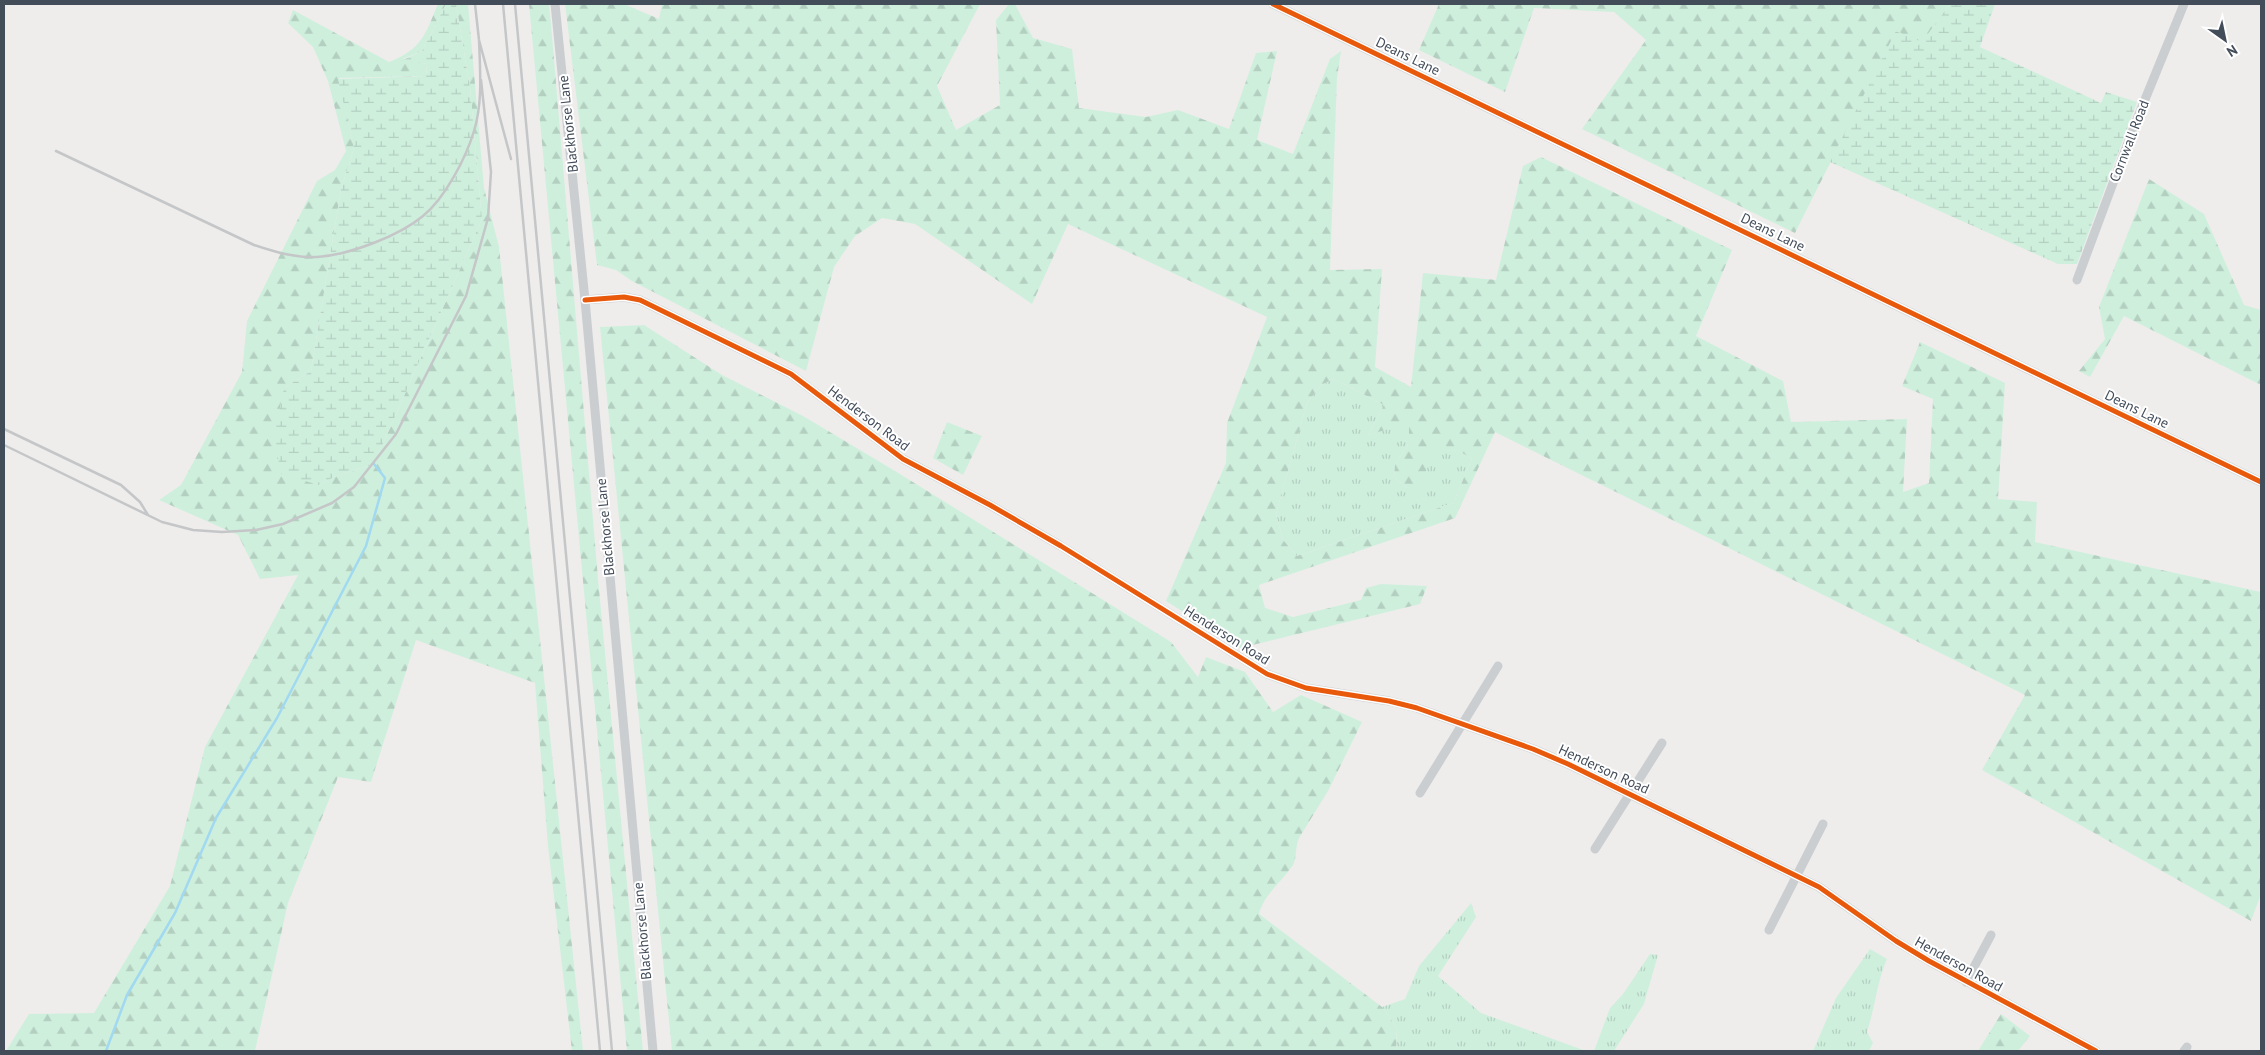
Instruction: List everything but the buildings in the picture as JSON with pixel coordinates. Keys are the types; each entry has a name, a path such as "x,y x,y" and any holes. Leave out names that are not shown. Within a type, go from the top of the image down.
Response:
{"street":[{"name":"Blackhorse Lane","path":"555,4 653,1051"},
{"name":"Deans Lane","path":"1273,4 2261,482"},
{"name":"Cornwall Road","path":"2077,280 2184,4"},
{"name":"Henderson Road","path":"584,300 624,297 640,300 791,374 903,459 990,505 1061,546 1278,680 1306,688 1389,701 1532,749 1630,794 1819,887 1896,941 1966,982 2096,1051"},
{"path":"1420,793 1498,666"},
{"path":"1594,849 1662,743"},
{"path":"1769,930 1823,824"},
{"path":"1966,982 1992,935"}],"green space":[{"path":"438,4 446,4 422,51 403,59 427,64 426,76 339,78 354,148 341,189 311,371 284,388 319,485 334,477 374,464 482,219 470,88 456,4 468,4 484,188 499,247 583,1051 572,1051 548,846 535,683 416,640 371,782 338,777 288,903 255,1051 6,1051 29,1014 94,1013 170,886 205,747 298,575 260,579 238,535 159,500 181,485 242,372 247,321 317,181 335,170 346,151 328,81 313,47 288,23 293,10 389,62 409,52 416,46 430,24"},
{"path":"446,4 456,4 470,88 482,219 374,464 334,477 319,485 281,474 274,435 284,388 311,371 341,189 354,148 338,79 426,76 427,64 403,60 422,51"},
{"path":"529,4 549,4 598,579 643,1051 627,1051"},
{"path":"565,4 624,4 659,19 662,4 980,4 937,86 956,130 1000,105 996,20 1009,4 1015,4 1033,38 1072,49 1079,108 1146,117 1178,110 1229,129 1256,53 1277,51 1257,140 1293,154 1330,59 1341,51 1337,78 1330,270 1382,269 1375,367 1411,387 1423,273 1496,280 1523,166 1541,157 1732,250 1696,336 1783,381 1791,422 1907,419 1903,492 1929,483 1933,399 1902,386 1920,342 2005,383 1998,499 2037,502 2035,542 2261,592 2261,894 2251,921 1982,770 2025,695 1495,432 1455,518 1259,585 1265,608 1293,617 1361,600 1366,588 1381,584 1427,586 1420,604 1240,648 1166,601 1226,463 1227,423 1267,317 1068,224 1032,304 915,224 882,218 855,236 834,267 806,371 632,281 616,270 597,265","holes":["1334,379 1384,405 1368,435 1409,423 1409,443 1395,465 1394,478 1406,487 1418,492 1434,450 1459,451 1472,459 1453,503 1297,556 1283,540 1276,514 1307,403 1321,385"]},
{"path":"1439,4 1950,4 1922,43 1896,32 1795,233 1582,129 1646,40 1614,12 1534,8 1505,92 1419,50"},
{"path":"1950,4 1995,4 1980,47 2101,103 2106,92 2137,102 2077,264 2058,264 1830,162 1896,31 1922,42"},
{"path":"2149,179 2204,214 2244,305 2261,310 2261,385 2124,316 2090,377 2079,371 2105,339 2099,307"},
{"path":"644,325 722,375 803,416 895,471 1171,642 1198,677 1206,657 1245,672 1273,712 1301,695 1362,722 1328,791 1299,838 1293,865 1269,894 1259,914 1382,1007 1397,1028 1396,1051 672,1051 600,327"},
{"path":"1334,379 1384,405 1368,435 1409,422 1409,443 1395,465 1394,478 1406,487 1418,491 1434,449 1459,451 1472,459 1453,503 1297,556 1283,540 1276,514 1307,403 1321,385"},
{"path":"947,422 982,436 963,475 933,458"},
{"path":"1471,903 1476,917 1438,976 1481,1013 1586,1051 1396,1051 1397,1028 1382,1007 1405,999 1419,966"},
{"path":"1870,949 1887,959 1867,1032 1873,1043 1869,1051 1813,1051 1836,998"},
{"path":"1650,954 1658,955 1644,1004 1614,1051 1594,1051 1610,1008 1623,994"},
{"path":"2001,1014 2030,1036 2018,1051 1978,1051"}],"waterway":[{"path":"106,1051 127,995 175,913 216,818 277,718 366,546 385,478 374,464"}],"railway":[{"path":"475,4 479,40 511,159"},
{"path":"503,4 600,1051"},
{"path":"515,4 612,1051"},
{"path":"56,151 254,245 301,257 344,253 401,231 413,223 431,208 454,177 466,153 477,120 480,86 479,40"},
{"path":"4,445 162,522 193,530 222,532 256,530 283,524 332,503 354,487 396,434 466,296 488,218 491,172 481,80"},
{"path":"4,429 121,485 140,502 148,515"}],"cycle path":[{"path":"1273,4 2261,482"},
{"path":"585,300 624,297 640,300 791,374 903,459 990,505 1061,546 1267,674 1306,688 1389,701 1417,708 1533,749 1568,764 1819,887 1896,941 1929,961 2096,1051"}]}
